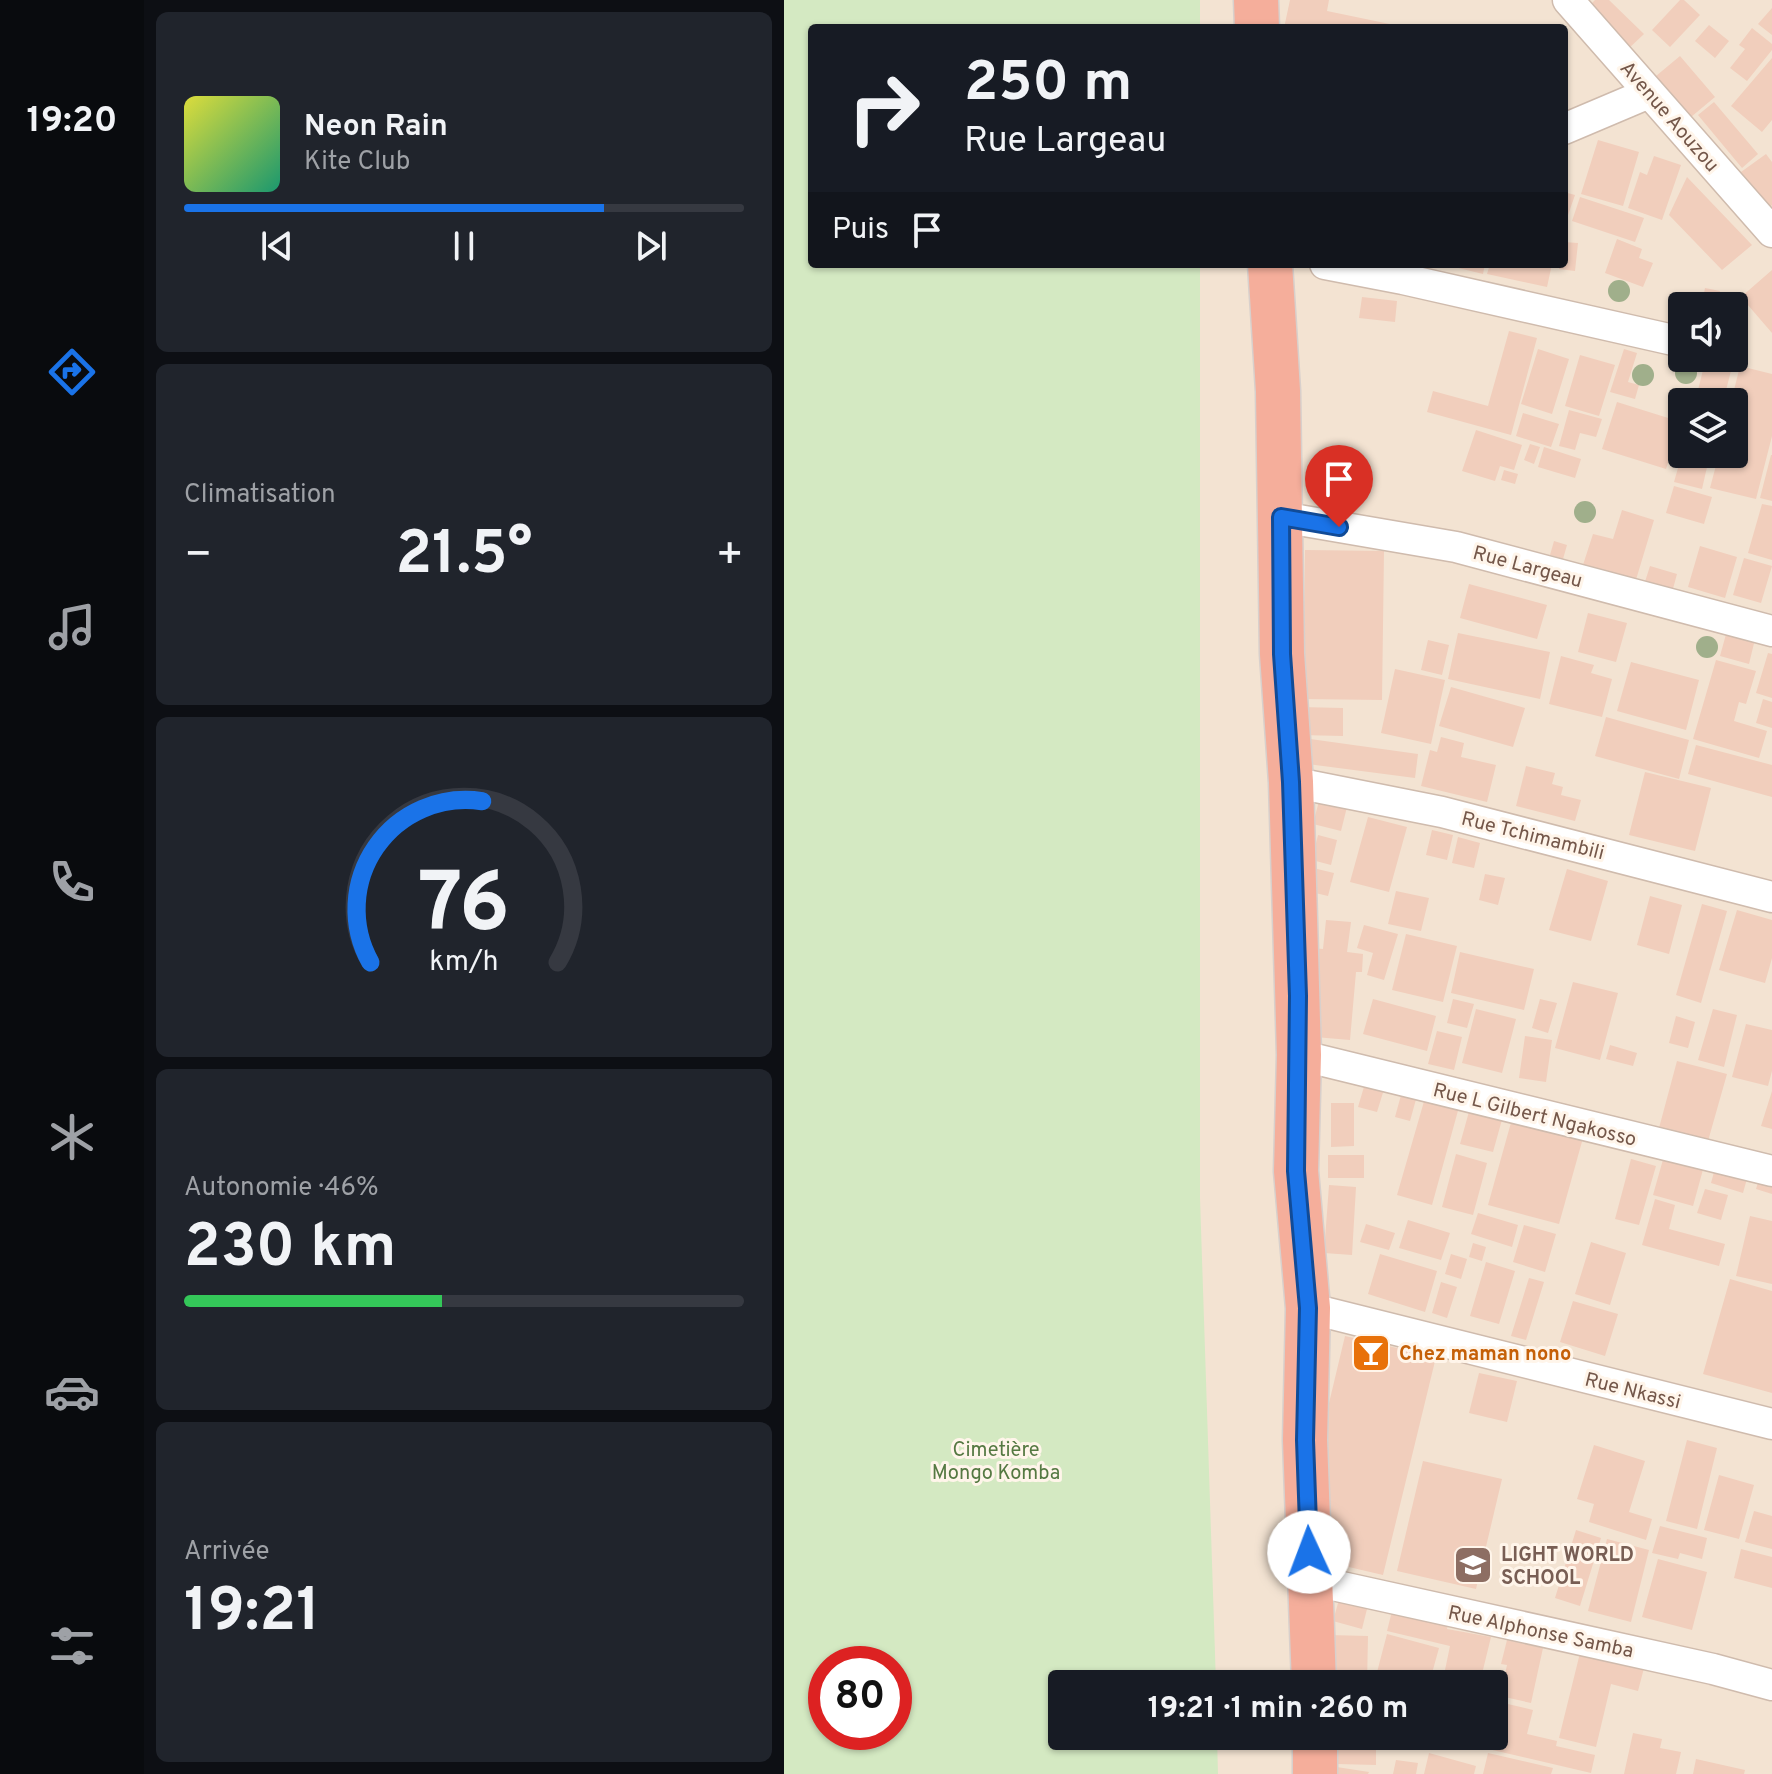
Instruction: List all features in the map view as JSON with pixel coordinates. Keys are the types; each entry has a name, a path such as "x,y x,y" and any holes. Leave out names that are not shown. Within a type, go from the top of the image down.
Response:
{"highway":[{"path":"1256,0 1257,24"},
{"path":"1270,268 1278,391 1282,654 1291,782 1299,1055 1296,1171 1308,1308 1305,1440 1313,1670"},
{"path":"1315,1750 1315,1774"}],"street":[{"name":"Avenue Aouzou","path":"1568,0 1772,232"},
{"path":"1568,127 1649,93"},
{"path":"1346,268 1668,339"},
{"name":"Rue Largeau","path":"1281,517 1456,547 1772,631"},
{"name":"Rue Tchimambili","path":"1291,782 1442,812 1772,897"},
{"name":"Rue L Gilbert Ngakosso","path":"1299,1055 1772,1171"},
{"name":"Rue Nkassi","path":"1308,1308 1772,1424"},
{"name":"Rue Alphonse Samba","path":"1310,1580 1713,1669 1772,1685"}],"shaded area":[{"path":"784,0 1772,0 1772,1774 784,1774"}],"green space":[{"name":"Cimetière Mongo Komba","path":"784,0 1200,0 1200,24 808,24 808,268 1200,268 1200,1198 1216,1670 1048,1670 1048,1750 1217,1750 1218,1774 784,1774"}],"building":[{"path":"1290,0 1329,0 1327,11 1390,24 1285,24"},
{"path":"1595,0 1609,0 1644,34 1627,50 1585,10"},
{"path":"1680,0 1700,15 1670,47 1652,30"},
{"path":"1772,8 1772,35 1758,24"},
{"path":"1709,25 1729,41 1715,58 1695,41"},
{"path":"1752,28 1772,44 1772,50 1747,81 1730,68 1745,49 1739,45"},
{"path":"1680,56 1715,97 1691,117 1656,76"},
{"path":"1772,58 1772,120 1762,132 1731,106"},
{"path":"1714,102 1758,154 1742,168 1698,115"},
{"path":"1598,140 1639,152 1623,206 1581,194"},
{"path":"1766,154 1772,162 1772,205 1768,209 1741,172"},
{"path":"1654,156 1681,165 1662,220 1628,208 1640,172 1647,175"},
{"path":"1687,177 1752,245 1722,270 1669,215"},
{"path":"1568,193 1575,195 1568,215"},
{"path":"1580,197 1644,218 1635,242 1572,221"},
{"path":"1617,239 1642,249 1639,258 1653,263 1643,287 1605,273"},
{"path":"1568,242 1578,243 1575,271 1559,269 1568,268"},
{"path":"1458,268 1484,268 1483,274"},
{"path":"1489,268 1551,268 1547,287 1487,274"},
{"path":"1772,270 1772,333 1748,305 1747,292"},
{"path":"1362,297 1397,301 1395,322 1359,318"},
{"path":"1509,331 1537,338 1511,435 1427,412 1433,391 1488,406"},
{"path":"1538,349 1569,359 1552,414 1521,404"},
{"path":"1624,349 1637,353 1628,382 1639,385 1635,399 1610,392"},
{"path":"1580,355 1615,365 1599,416 1565,406"},
{"path":"1748,368 1772,374 1772,436 1756,499 1710,488 1715,468 1748,468 1748,388 1734,388 1738,372 1748,372"},
{"path":"1702,372 1731,372 1727,388 1698,388"},
{"path":"1617,402 1668,418 1666,469 1602,449"},
{"path":"1569,410 1602,419 1596,437 1580,433 1575,450 1559,446"},
{"path":"1523,413 1559,424 1551,447 1516,436"},
{"path":"1476,430 1522,445 1514,470 1500,466 1495,481 1462,471"},
{"path":"1530,444 1540,447 1534,464 1524,460"},
{"path":"1544,447 1581,459 1575,478 1538,467"},
{"path":"1772,455 1772,501 1760,498"},
{"path":"1678,468 1707,468 1702,489 1674,482"},
{"path":"1504,470 1518,474 1515,484 1501,480"},
{"path":"1674,486 1712,497 1704,524 1666,513"},
{"path":"1762,504 1772,506 1772,560 1748,553"},
{"path":"1622,510 1654,520 1635,583 1582,568 1593,534 1613,539"},
{"path":"1554,541 1567,545 1563,559 1550,555"},
{"path":"1700,546 1737,557 1725,598 1688,587"},
{"path":"1305,550 1384,551 1382,700 1303,699"},
{"path":"1744,558 1772,566 1761,603 1733,595"},
{"path":"1650,566 1677,574 1671,596 1643,588"},
{"path":"1469,584 1547,605 1537,639 1460,618"},
{"path":"1588,613 1627,623 1616,662 1578,652"},
{"path":"1728,627 1756,635 1749,664 1720,656"},
{"path":"1458,633 1550,652 1540,699 1448,679"},
{"path":"1428,640 1449,645 1442,675 1421,670"},
{"path":"1768,653 1772,654 1772,698 1756,693"},
{"path":"1561,656 1594,665 1591,673 1612,679 1602,717 1549,704"},
{"path":"1716,660 1756,671 1746,704 1739,702 1734,721 1767,731 1759,758 1693,739"},
{"path":"1631,662 1699,680 1686,730 1617,711"},
{"path":"1395,669 1445,680 1431,744 1381,733"},
{"path":"1451,687 1525,708 1513,747 1439,726"},
{"path":"1763,699 1772,702 1772,728 1756,723"},
{"path":"1300,707 1343,708 1343,736 1300,735"},
{"path":"1606,717 1689,740 1679,779 1595,756"},
{"path":"1441,737 1464,743 1461,757 1496,765 1487,802 1421,786 1430,750 1437,752"},
{"path":"1303,738 1418,754 1415,778 1300,763"},
{"path":"1696,745 1772,765 1772,797 1688,774"},
{"path":"1526,766 1555,773 1552,784 1563,787 1561,795 1581,800 1575,821 1516,806"},
{"path":"1645,772 1711,788 1695,851 1629,835"},
{"path":"1319,801 1347,807 1341,831 1313,824"},
{"path":"1368,817 1407,827 1389,892 1350,882"},
{"path":"1432,830 1453,835 1447,860 1426,855"},
{"path":"1318,835 1337,840 1331,865 1312,860"},
{"path":"1458,837 1480,843 1474,868 1452,863"},
{"path":"1313,868 1334,873 1328,896 1307,891"},
{"path":"1567,869 1608,881 1591,941 1549,930"},
{"path":"1485,874 1505,878 1498,905 1479,900"},
{"path":"1396,891 1429,898 1421,931 1388,924"},
{"path":"1650,896 1682,905 1669,954 1637,945"},
{"path":"1702,904 1727,911 1701,1003 1676,995"},
{"path":"1737,910 1772,920 1772,958 1765,983 1719,970"},
{"path":"1326,920 1351,922 1347,952 1363,954 1362,972 1356,972 1350,1040 1303,1036 1311,948 1323,949"},
{"path":"1364,925 1398,934 1384,980 1367,975 1373,953 1357,948"},
{"path":"1406,934 1457,946 1443,1002 1392,990"},
{"path":"1460,952 1534,969 1524,1010 1451,993"},
{"path":"1573,982 1618,993 1600,1060 1555,1048"},
{"path":"1373,999 1436,1016 1427,1051 1363,1034"},
{"path":"1453,999 1474,1004 1467,1028 1447,1023"},
{"path":"1540,999 1557,1003 1548,1033 1532,1028"},
{"path":"1476,1009 1516,1019 1502,1073 1462,1063"},
{"path":"1713,1009 1737,1015 1724,1067 1698,1060"},
{"path":"1676,1016 1695,1022 1688,1048 1669,1043"},
{"path":"1746,1024 1772,1030 1772,1071 1768,1086 1732,1077"},
{"path":"1437,1031 1462,1037 1454,1070 1428,1064"},
{"path":"1525,1036 1552,1040 1546,1082 1519,1078"},
{"path":"1610,1045 1637,1053 1633,1066 1606,1059"},
{"path":"1677,1061 1727,1074 1708,1141 1659,1128"},
{"path":"1366,1080 1385,1086 1377,1112 1358,1107"},
{"path":"1403,1088 1418,1092 1410,1121 1395,1117"},
{"path":"1772,1091 1772,1129 1761,1126"},
{"path":"1425,1098 1459,1107 1432,1205 1397,1195"},
{"path":"1331,1103 1354,1103 1354,1146 1331,1147"},
{"path":"1470,1108 1503,1116 1493,1152 1460,1144"},
{"path":"1512,1119 1583,1138 1559,1224 1488,1205"},
{"path":"1456,1154 1487,1163 1473,1215 1442,1207"},
{"path":"1328,1155 1364,1155 1364,1178 1328,1178"},
{"path":"1664,1156 1704,1166 1693,1206 1653,1195"},
{"path":"1631,1159 1656,1166 1639,1225 1615,1219"},
{"path":"1716,1165 1748,1175 1743,1193 1711,1183"},
{"path":"1760,1176 1772,1179 1772,1194 1756,1189"},
{"path":"1329,1185 1356,1187 1352,1255 1324,1253"},
{"path":"1705,1189 1728,1195 1721,1220 1697,1213"},
{"path":"1655,1199 1675,1205 1669,1229 1725,1244 1719,1266 1642,1245"},
{"path":"1478,1213 1518,1225 1512,1247 1471,1234"},
{"path":"1750,1216 1772,1221 1772,1284 1736,1276"},
{"path":"1408,1220 1450,1233 1441,1260 1399,1248"},
{"path":"1366,1224 1395,1233 1389,1250 1360,1242"},
{"path":"1524,1225 1556,1234 1545,1272 1513,1262"},
{"path":"1591,1242 1626,1253 1610,1305 1575,1294"},
{"path":"1473,1243 1486,1247 1482,1261 1469,1257"},
{"path":"1380,1254 1437,1271 1425,1312 1368,1294"},
{"path":"1451,1254 1467,1259 1461,1279 1445,1274"},
{"path":"1486,1262 1515,1271 1499,1324 1470,1316"},
{"path":"1529,1278 1544,1282 1526,1340 1511,1336"},
{"path":"1730,1279 1772,1291 1772,1393 1703,1374"},
{"path":"1441,1282 1457,1287 1447,1318 1432,1313"},
{"path":"1573,1301 1618,1314 1605,1356 1560,1342"},
{"path":"1345,1336 1436,1357 1383,1575 1293,1554"},
{"path":"1479,1373 1517,1381 1507,1422 1469,1413"},
{"path":"1687,1440 1717,1448 1697,1529 1666,1521"},
{"path":"1594,1445 1645,1461 1629,1512 1652,1519 1646,1540 1589,1522 1594,1504 1577,1499"},
{"path":"1423,1461 1502,1479 1476,1589 1397,1571"},
{"path":"1719,1475 1754,1485 1739,1539 1704,1530"},
{"path":"1754,1511 1772,1516 1772,1549 1745,1542"},
{"path":"1660,1526 1707,1538 1702,1559 1680,1553 1678,1559 1652,1553"},
{"path":"1576,1530 1601,1538 1580,1606 1555,1598"},
{"path":"1607,1539 1649,1550 1631,1622 1588,1611"},
{"path":"1741,1549 1772,1557 1772,1588 1734,1578"},
{"path":"1658,1559 1707,1572 1692,1630 1642,1617"},
{"path":"1340,1596 1368,1605 1362,1629 1333,1621"},
{"path":"1392,1611 1449,1619 1447,1629 1491,1637 1483,1670 1445,1670 1450,1646 1387,1631"},
{"path":"1387,1634 1439,1648 1433,1670 1378,1670"},
{"path":"1328,1635 1368,1636 1367,1670 1327,1670"},
{"path":"1507,1640 1543,1648 1531,1703 1508,1698 1507,1665 1501,1664"},
{"path":"1580,1653 1644,1668 1638,1691 1611,1684 1596,1747 1559,1738"},
{"path":"1508,1704 1533,1710 1527,1734 1557,1741 1556,1746 1595,1755 1591,1773 1493,1750 1508,1750"},
{"path":"1633,1733 1662,1739 1660,1748 1681,1752 1676,1774 1624,1774"},
{"path":"1338,1750 1376,1750 1376,1765 1337,1764"},
{"path":"1429,1753 1476,1766 1474,1774 1424,1774"},
{"path":"1488,1753 1553,1768 1551,1774 1483,1774"},
{"path":"1696,1759 1745,1770 1744,1774 1693,1774"},
{"path":"1396,1760 1418,1763 1416,1774 1393,1774"},
{"path":"1330,1766 1369,1772 1329,1774"}],"place":[{"name":"Chez maman nono","path":"1371,1353"},
{"name":"LIGHT WORLD SCHOOL","path":"1473,1565"}],"route":[{"path":"1309,1552 1305,1440 1308,1308 1296,1171 1298,996 1291,782 1282,654 1281,517 1339,527"}]}
